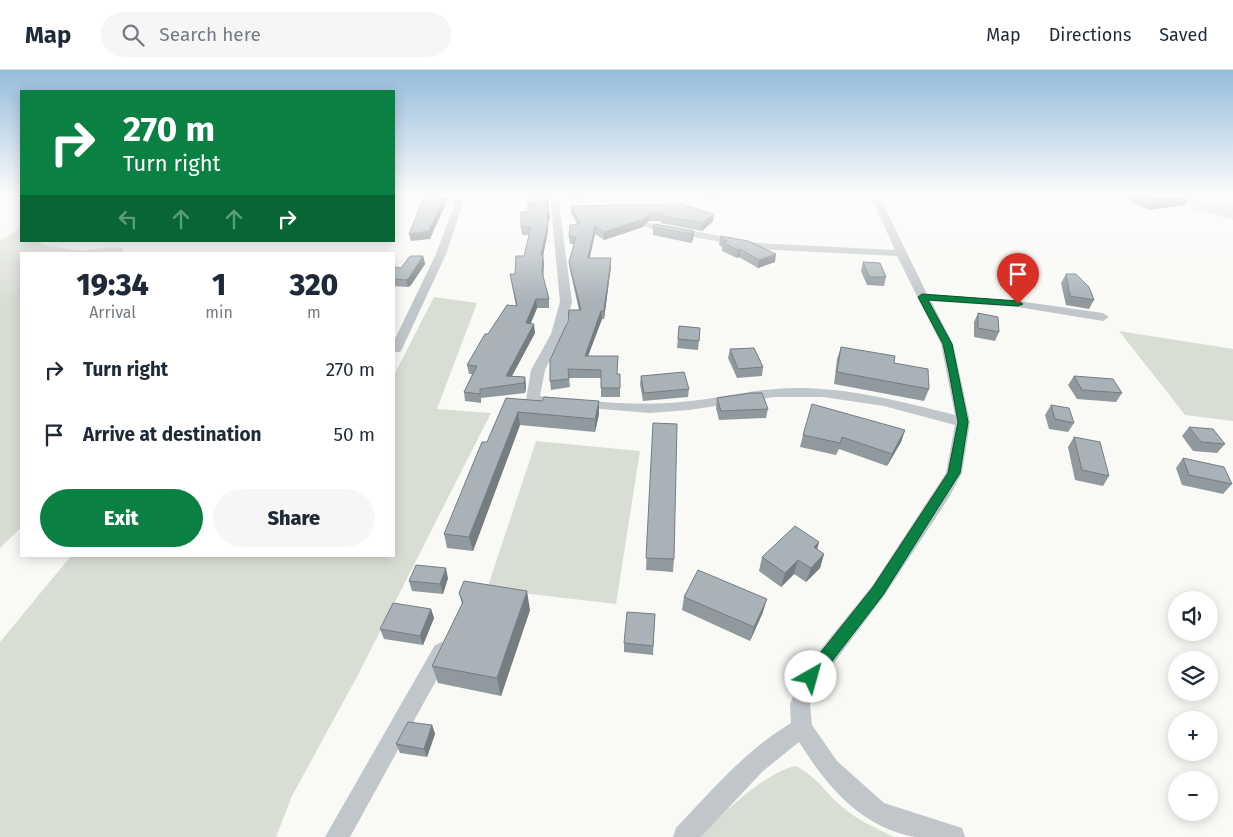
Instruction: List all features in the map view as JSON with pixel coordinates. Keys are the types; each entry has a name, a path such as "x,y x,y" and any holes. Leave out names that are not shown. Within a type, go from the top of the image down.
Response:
{"street":[{"path":"396,349 439,263 452,231"},
{"path":"558,231 566,302 557,334 538,370 533,400 648,408 689,406 743,395 802,392 865,399 915,409 963,422"},
{"path":"676,231 759,246 902,253"},
{"path":"891,231 922,297 947,344 963,422 954,473 942,495 878,591 811,677 800,704 802,728 829,769 877,814 952,837"},
{"path":"922,297 1018,304 1103,317"},
{"path":"337,837 428,679 449,636"},
{"path":"685,837 712,807 782,739 802,728"}],"shaded area":[{"path":"20,231 20,242 39,242 43,245 81,251 111,247 122,248 124,252 20,252 20,529 0,548 0,240"},
{"path":"434,297 477,303 437,409 491,413 359,673 292,796 276,837 0,837 0,642 70,557 395,557 395,373"},
{"path":"1119,331 1233,349 1233,421 1185,415"},
{"path":"536,441 640,451 616,604 487,589"},
{"path":"796,766 815,779 852,815 894,837 700,837 719,817 758,785 784,770"}],"building":[{"path":"410,231 429,231 429,231 409,234"},
{"path":"530,231 546,231 541,255 543,255 542,272 549,299 536,299 526,323 534,324 506,376 525,377 524,383 480,389 480,394 464,392 477,366 467,365 485,334 488,334 507,305 517,306 510,274 515,274 516,256 524,256"},
{"path":"570,231 594,231 588,258 611,258 604,311 601,311 585,356 618,356 617,374 620,374 620,388 601,388 601,370 568,369 569,379 550,381 550,360 568,321 569,310 581,310 569,262 576,237 569,237"},
{"path":"674,231 694,231 691,234"},
{"path":"721,236 748,241 776,254 759,260 740,249 738,250 723,243 727,241"},
{"path":"410,256 423,256 406,280 395,279 395,267 401,268"},
{"path":"863,262 880,263 886,277 869,277"},
{"path":"1066,274 1076,274 1089,287 1094,300 1070,296"},
{"path":"978,313 998,317 999,332 978,328"},
{"path":"679,326 700,328 699,341 678,339"},
{"path":"841,347 895,356 894,363 928,369 929,389 837,372"},
{"path":"754,348 763,367 738,369 730,349"},
{"path":"684,372 689,389 644,393 641,376"},
{"path":"1074,376 1113,379 1122,393 1082,390"},
{"path":"762,393 768,409 721,411 717,398"},
{"path":"544,397 599,401 595,419 518,412 469,537 444,534 482,442 487,442 506,398 542,401"},
{"path":"812,404 905,430 892,454 842,437 840,443 803,435"},
{"path":"1051,405 1069,408 1074,423 1055,419"},
{"path":"653,423 677,424 674,559 646,558"},
{"path":"1189,427 1213,429 1225,444 1201,442"},
{"path":"1074,437 1100,442 1109,476 1082,470"},
{"path":"1183,458 1224,467 1232,484 1189,475"},
{"path":"795,526 819,542 814,547 824,554 811,568 798,560 785,573 762,557"},
{"path":"416,565 446,568 440,584 409,581"},
{"path":"698,570 767,599 754,627 684,597"},
{"path":"464,581 527,591 497,678 432,666 463,602 459,593"},
{"path":"393,603 431,609 420,636 380,629"},
{"path":"627,612 655,614 653,646 624,643"},
{"path":"408,722 432,725 424,749 396,744"}],"route":[{"path":"811,677 878,591 942,495 954,473 963,422 954,372 947,344 922,297 1018,304"}]}
